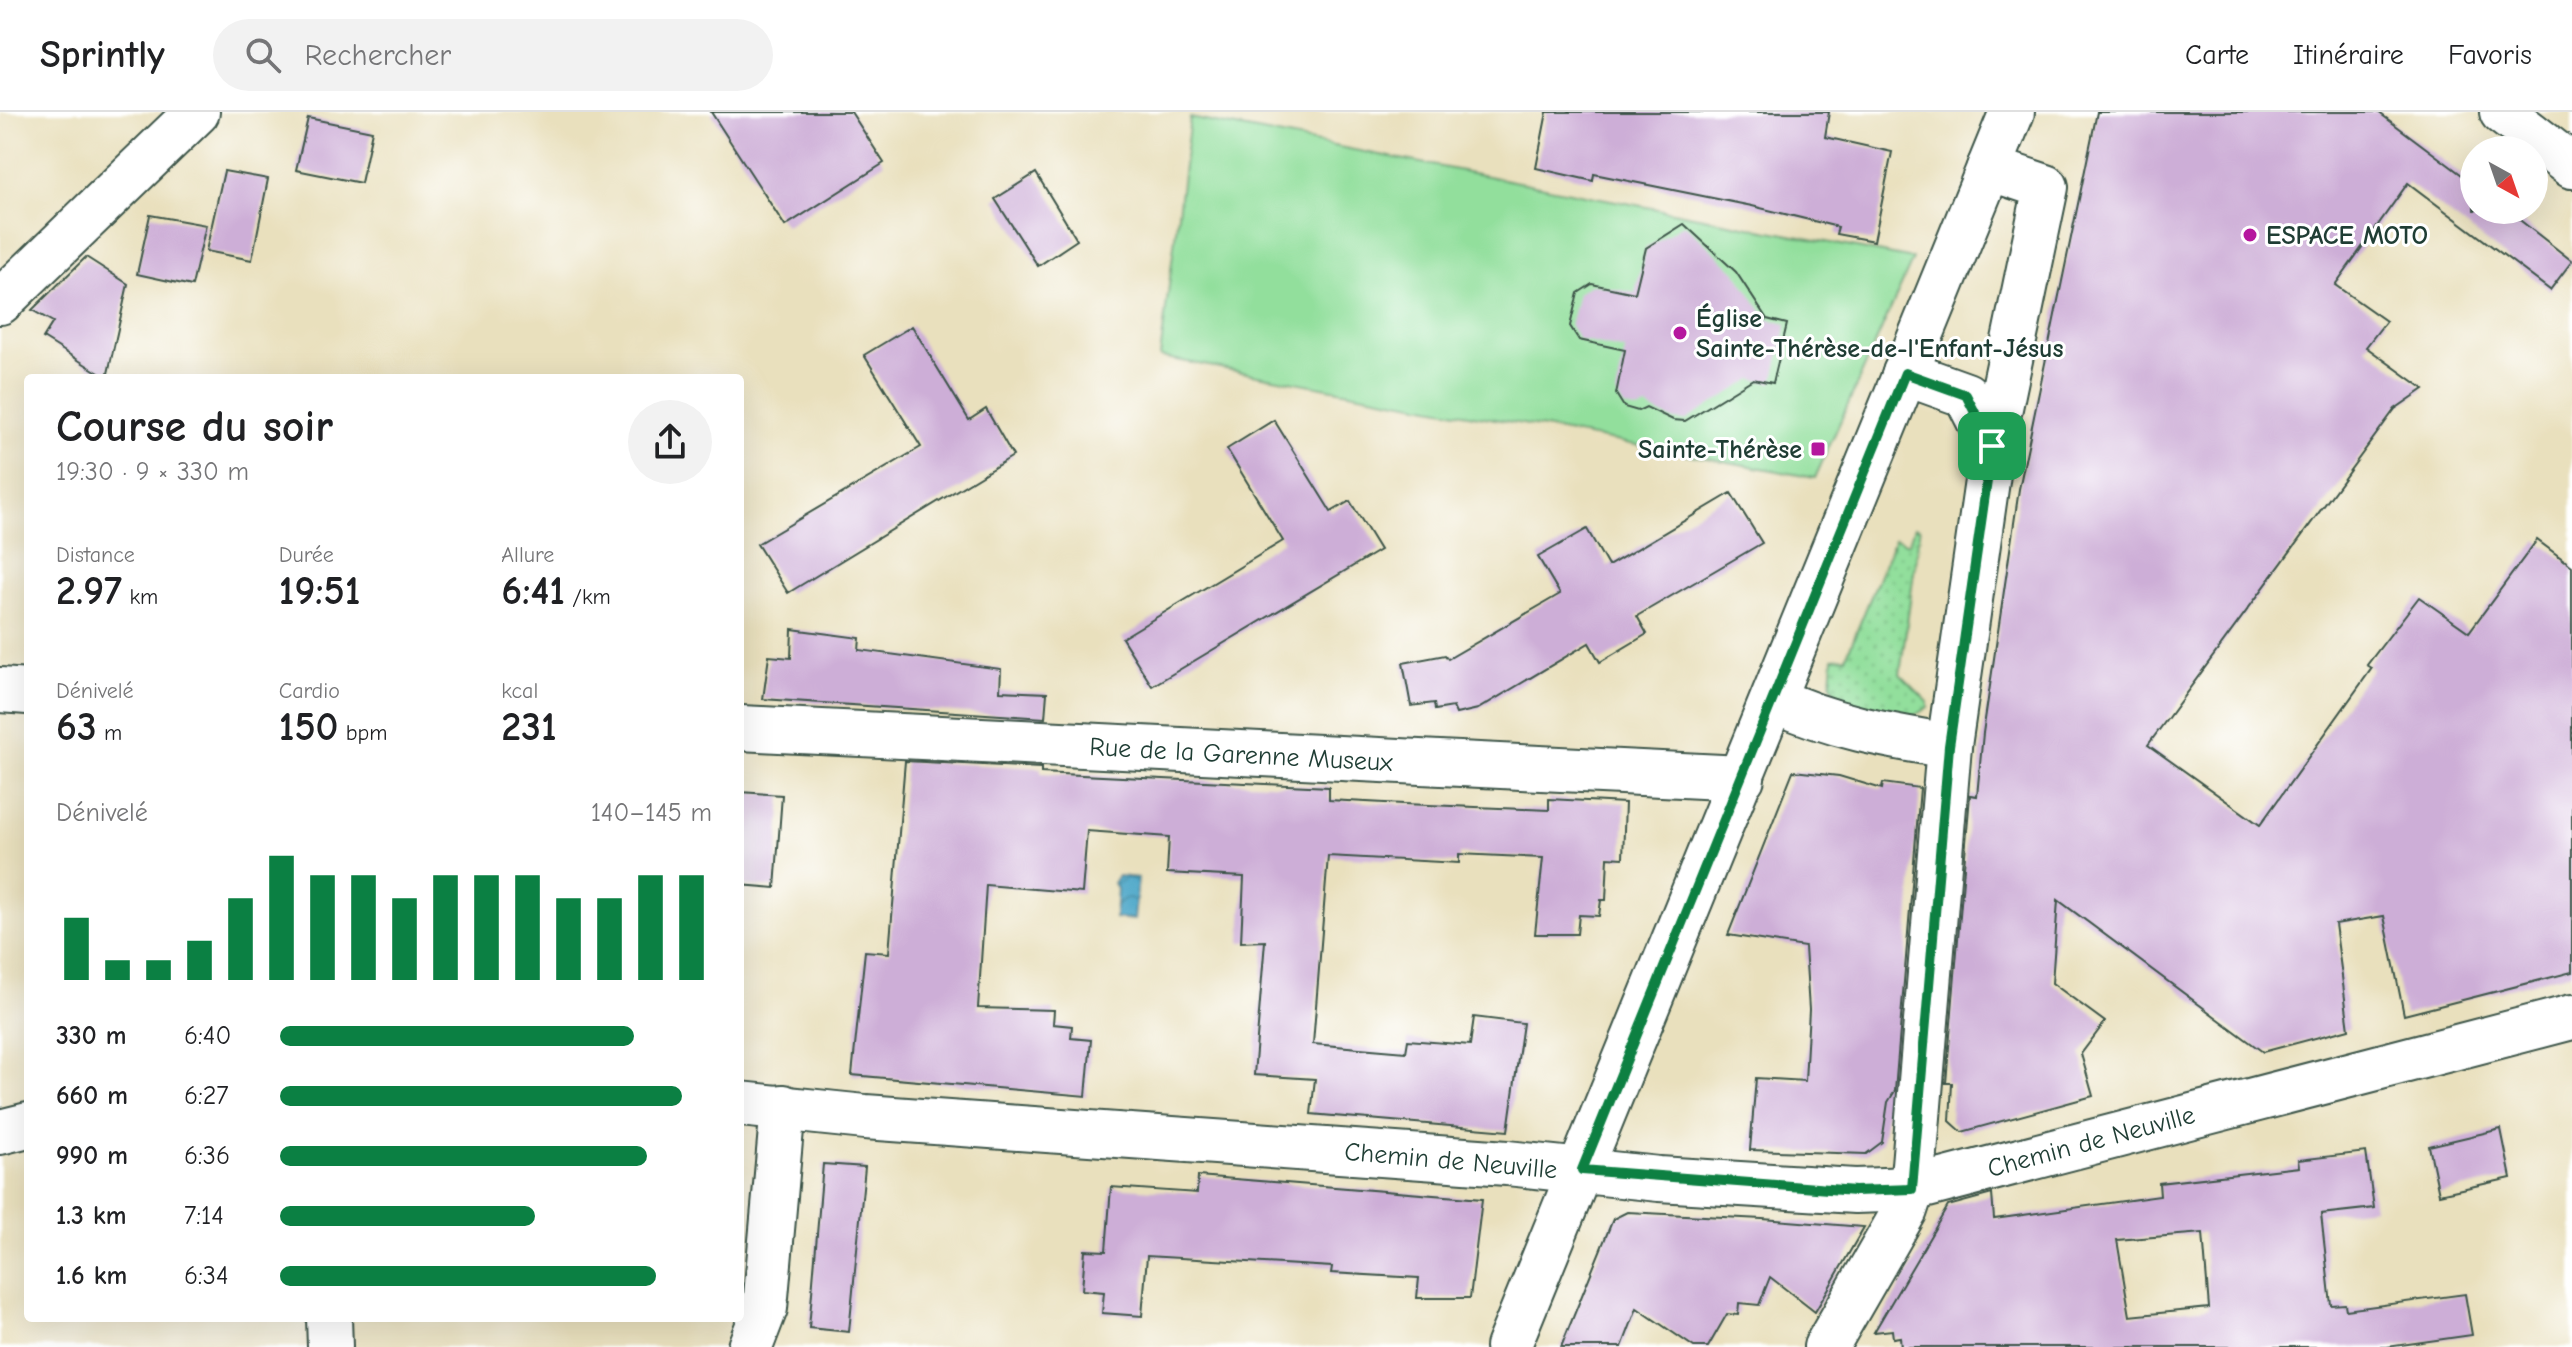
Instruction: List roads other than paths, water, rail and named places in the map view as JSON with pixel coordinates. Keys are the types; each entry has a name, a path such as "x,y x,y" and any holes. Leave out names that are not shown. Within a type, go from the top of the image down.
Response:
{"main road":[{"path":"141,167 152,112"},
{"path":"0,302 197,112"},
{"path":"1508,1347 2012,112"},
{"path":"2502,112 2569,157"},
{"path":"1826,1347 1905,1210 1912,1189 1949,746 1992,446 2046,187 1989,168"},
{"path":"1905,373 1966,395 1992,446"},
{"path":"0,690 24,692"},
{"path":"1773,699 1873,735 1949,746"},
{"name":"Rue de la Garenne Museux","path":"744,728 1742,778"},
{"name":"Chemin de Neuville","path":"744,1104 865,1117 1855,1191 1912,1189 2572,1017"},
{"path":"750,1347 765,1308 783,1107"},
{"path":"0,1132 24,1126"},
{"path":"329,1322 330,1347"}],"water":[{"path":"1118,876 1138,878 1134,920 1115,918 1117,889 1113,883"}],"place":[{"name":"ESPACE MOTO","path":"2250,235"},
{"name":"Église Sainte-Thérèse-de-l'Enfant-Jésus","path":"1680,333"},
{"name":"Sainte-Thérèse","path":"1818,449"}]}
